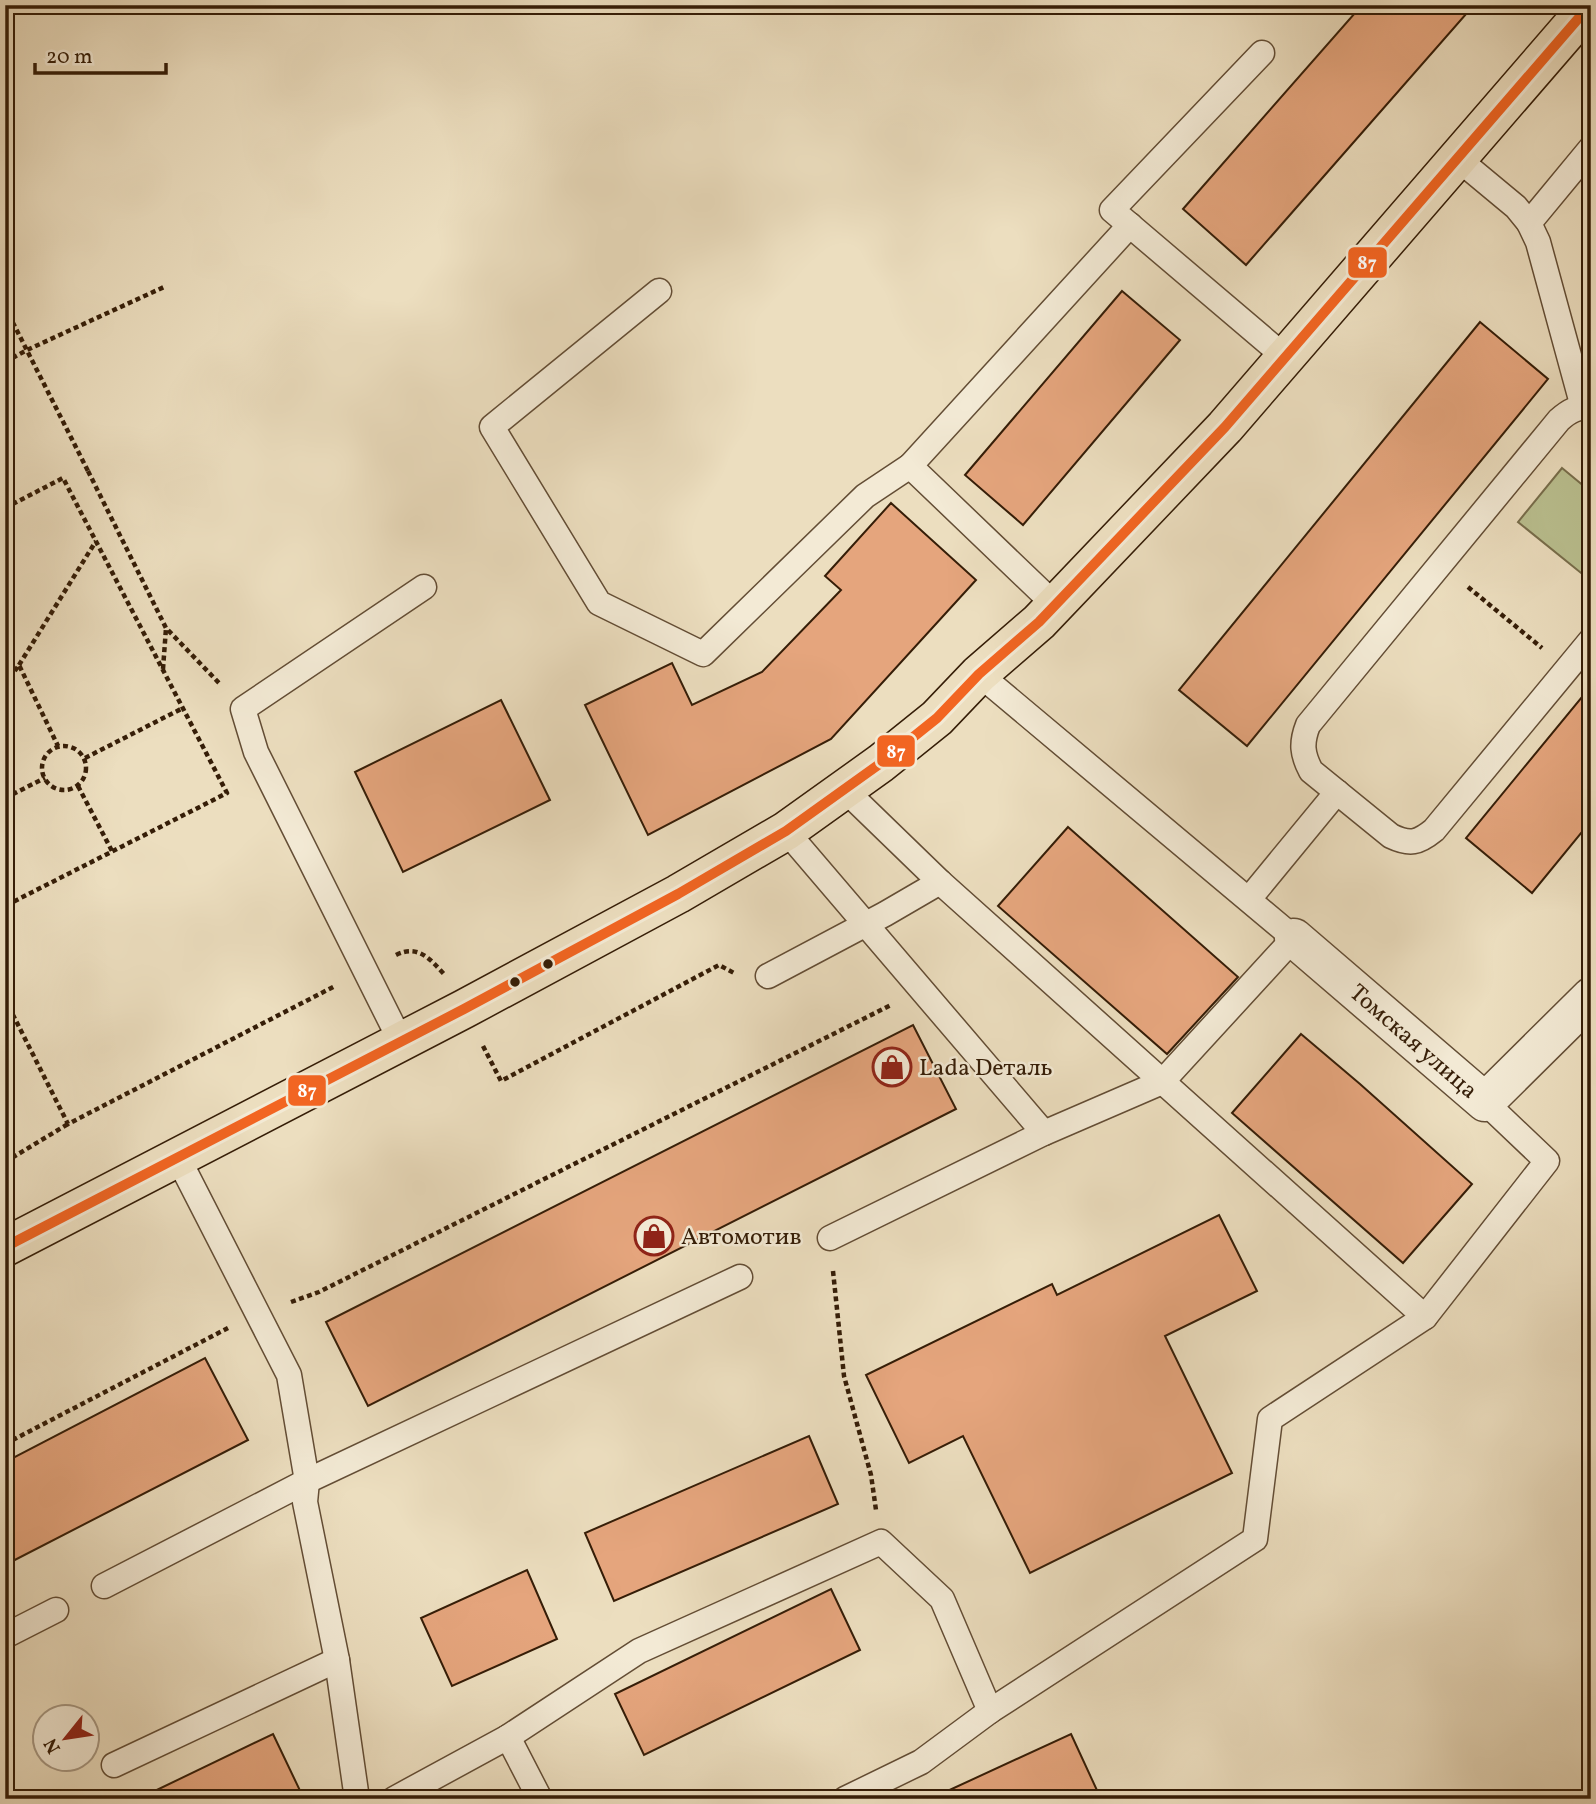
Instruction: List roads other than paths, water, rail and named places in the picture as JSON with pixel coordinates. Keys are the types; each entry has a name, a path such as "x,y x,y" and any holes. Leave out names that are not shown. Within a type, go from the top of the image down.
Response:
{"main road":[{"path":"5,1247 401,1042 678,894 786,831 881,763 937,718 979,674 1039,622 1226,427 1590,5"}],"street":[{"name":"Томская улица","path":"1294,938 1485,1102 1591,997"}],"lane":[{"path":"1262,53 1112,210 1286,358"},
{"path":"1529,223 1591,148"},
{"path":"1457,158 1516,207 1529,223 1538,242 1587,408 1569,411 1559,420 1308,726 1303,739 1306,760 1311,771 1391,836 1402,842 1424,839 1591,640"},
{"path":"659,291 492,427 599,603 704,654 865,496 910,466 1130,225"},
{"path":"910,466 1055,605"},
{"path":"401,1042 256,752 243,709 424,587"},
{"path":"830,1238 1044,1133 1162,1082 1294,938 979,674"},
{"path":"844,789 940,882 1425,1317"},
{"path":"1248,899 1337,792"},
{"path":"786,831 1044,1133"},
{"path":"768,976 940,882"},
{"path":"845,1799 922,1762 990,1710 1255,1539 1270,1419 1425,1317 1547,1161 1485,1102"},
{"path":"178,1158 289,1375 307,1481 305,1502 337,1660 357,1799"},
{"path":"104,1586 307,1481 740,1277"},
{"path":"394,1799 508,1737 639,1651 881,1542 942,1599 990,1710"},
{"path":"5,1636 56,1610"},
{"path":"114,1765 337,1660"},
{"path":"508,1737 540,1799"}],"place":[{"name":"Lada Dеталь","path":"892,1067"},
{"name":"Автомотив","path":"654,1236"}]}
